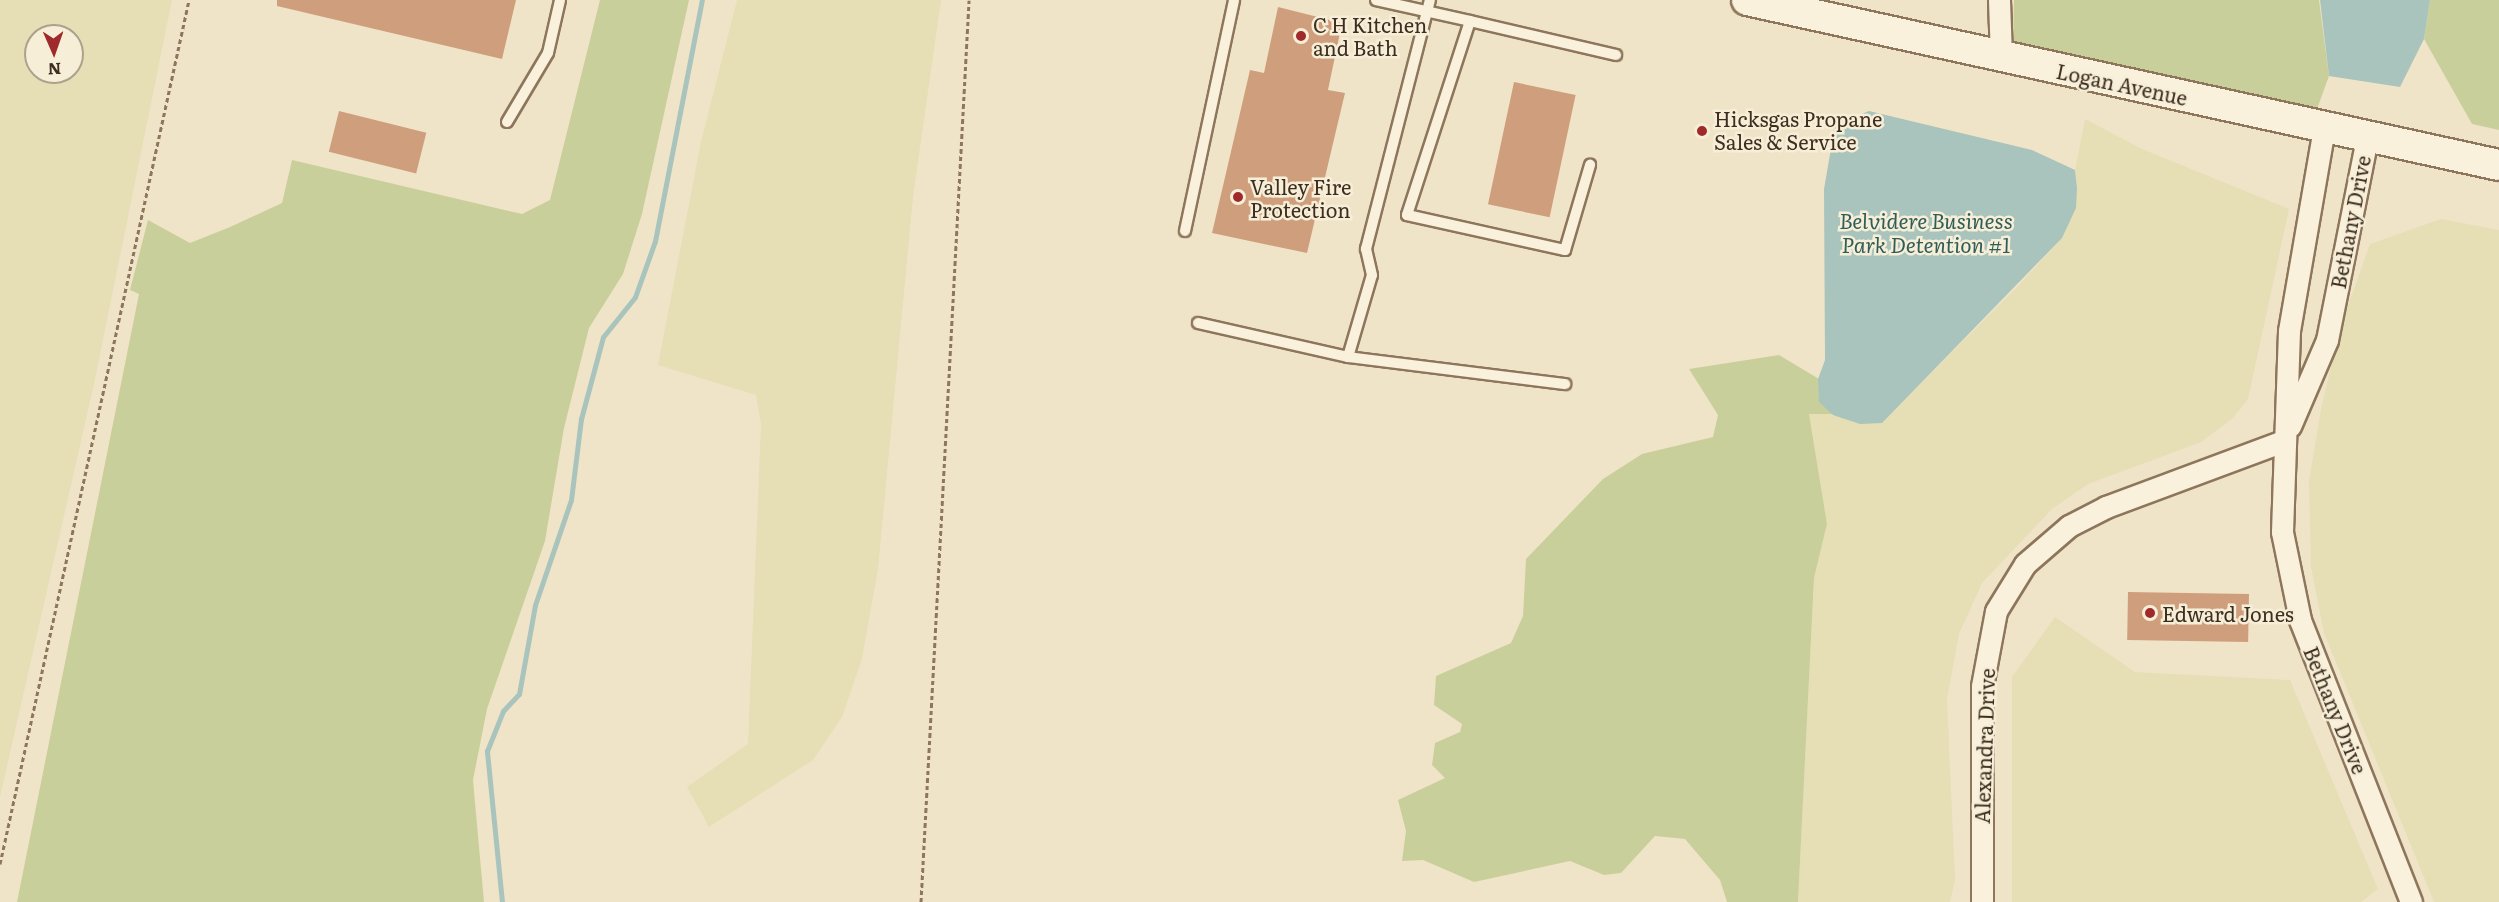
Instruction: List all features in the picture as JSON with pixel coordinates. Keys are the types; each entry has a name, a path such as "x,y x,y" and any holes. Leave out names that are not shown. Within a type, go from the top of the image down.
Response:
{"main road":[{"name":"Logan Avenue","path":"1747,0 1796,6 2001,57 2499,165"}],"street":[{"path":"1999,0 2001,57"},
{"name":"Bethany Drive","path":"2324,128 2289,331 2283,441 2282,532 2300,620 2411,902"},
{"name":"Bethany Drive","path":"2283,441 2327,340 2367,138"},
{"name":"Alexandra Drive","path":"1982,902 1982,686 1996,611 2025,564 2069,526 2106,507 2283,441"}],"lane":[{"path":"507,122 548,53 560,0"},
{"path":"1185,231 1234,0"},
{"path":"1376,0 1429,4 1470,21 1616,55"},
{"path":"1348,357 1372,275 1366,249 1429,4"},
{"path":"1470,21 1407,215 1565,250 1590,165"},
{"path":"1198,323 1348,357 1565,384"}],"path":[{"path":"0,864 189,0"},
{"path":"921,902 969,0"}],"shaded area":[{"path":"0,0 172,0 94,384 0,797"},
{"path":"737,0 941,0 913,197 878,569 862,659 842,717 813,760 709,827 687,787 748,744 761,424 756,395 658,365 701,142"},
{"path":"2085,119 2142,149 2289,209 2248,399 2233,418 2201,442 2088,484 2052,509 1982,583 1959,634 1947,699 1955,880 1950,902 1798,902 1814,578 1827,524 1809,414 1902,402 2018,286 2062,238 2077,188 2075,170"},
{"path":"2441,219 2499,230 2499,902 2434,902 2324,633 2311,567 2309,481 2321,409 2340,328 2370,244"},
{"path":"2055,617 2135,672 2290,680 2378,889 2361,902 2012,902 2012,677"}],"green space":[{"path":"600,0 689,0 642,214 623,274 589,328 564,428 545,541 487,709 473,780 484,902 17,902 139,294 130,290 148,220 190,243 230,227 282,203 292,160 522,214 550,200"},
{"path":"2014,0 2319,0 2329,76 2317,109 2013,48"},
{"path":"2430,0 2499,0 2499,130 2472,124 2424,39"},
{"path":"1779,355 1819,379 1833,414 1809,414 1827,524 1814,578 1798,902 1727,902 1720,880 1685,839 1655,836 1621,873 1604,875 1570,861 1474,882 1423,860 1402,861 1406,831 1398,800 1445,778 1432,765 1435,743 1460,732 1462,724 1434,705 1436,676 1511,643 1523,616 1526,559 1603,479 1642,454 1713,437 1718,415 1689,369"}],"water":[{"path":"2320,0 2430,0 2424,39 2400,87 2329,76"},
{"name":"Belvidere Business Park Detention #1","path":"1869,111 2032,150 2075,170 2077,188 2076,208 2062,238 1882,423 1860,424 1833,415 1819,402 1818,379 1825,360 1824,189 1835,125"}],"building":[{"path":"277,0 516,0 502,59 277,6"},
{"path":"1278,7 1342,23 1328,90 1345,93 1307,253 1212,233 1250,70 1264,73"},
{"path":"1514,82 1576,95 1550,217 1488,204"},
{"path":"339,111 426,133 416,174 329,152"},
{"path":"2128,592 2249,594 2248,642 2127,640"}],"waterway":[{"path":"502,902 487,751 503,711 519,694 535,605 571,500 581,419 603,337 635,297 655,241 702,0"}],"place":[{"name":"C H Kitchen and Bath","path":"1301,36"},
{"name":"Hicksgas Propane Sales & Service","path":"1702,131"},
{"name":"Valley Fire Protection","path":"1238,197"},
{"name":"Edward Jones","path":"2150,613"}]}
